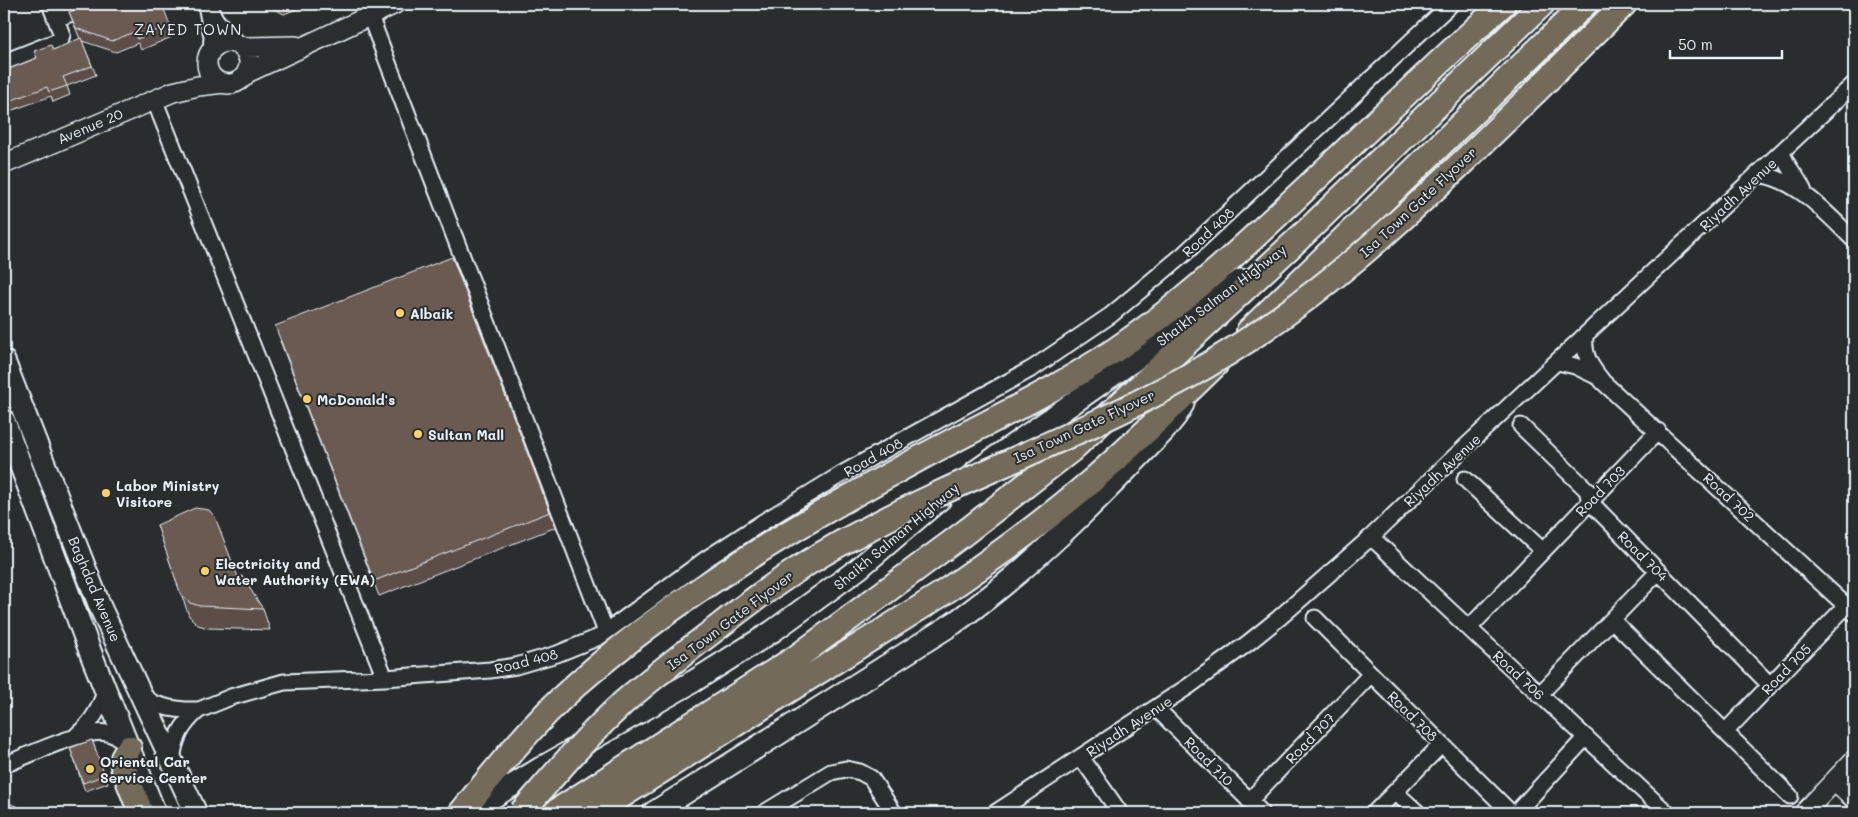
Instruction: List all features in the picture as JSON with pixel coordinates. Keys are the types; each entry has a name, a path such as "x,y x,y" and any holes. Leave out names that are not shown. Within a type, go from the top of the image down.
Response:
{"main road":[{"path":"461,813 532,730 574,686 624,644 733,566 921,458 1062,384 1131,339 1209,279 1503,4"},
{"name":"Shaikh Salman Highway","path":"554,813 797,657 963,534 1071,450 1308,230 1542,4"},
{"path":"594,813 940,596 1039,524 1086,486 1189,390 1585,4"},
{"name":"Isa Town Gate Flyover","path":"521,813 594,732 625,702 760,595 806,562 926,499 1124,409 1178,382 1294,310 1368,250 1428,195 1624,4"},
{"name":"Shaikh Salman Highway","path":"467,813 540,768 694,681 811,604 858,570 955,486 1130,363 1308,230"},
{"name":"Baghdad Avenue","path":"4,361 101,609 196,813"},
{"path":"653,813 954,623 999,590 1052,544 1150,446 1176,416 1189,390"},
{"name":"Baghdad Avenue","path":"4,421 90,651 155,813"},
{"path":"128,746 124,754 123,767 141,813"}],"street":[{"path":"4,62 60,40 62,35 50,4"},
{"path":"56,19 95,4"},
{"path":"206,4 220,25 240,45 249,59 247,73"},
{"path":"206,4 210,24 209,70 212,76 224,83 237,82 247,73 395,4"},
{"name":"Road 408","path":"172,763 173,747 179,732 187,720 199,710 240,694 284,682 385,678 490,670 516,666 557,654 606,632 706,559 763,522 844,472 1033,368 1111,315 1184,254 1451,4"},
{"path":"370,16 606,632"},
{"path":"210,53 217,45 231,41 240,45 263,48 305,45"},
{"name":"Avenue 20","path":"173,92 186,82 210,53"},
{"name":"Avenue 20","path":"5,162 173,92 198,86 224,83"},
{"name":"Riyadh Avenue","path":"995,813 1156,708 1248,644 1371,538 1854,84"},
{"path":"154,99 385,678"},
{"path":"1782,152 1789,170 1801,185 1804,193"},
{"path":"1758,174 1779,179 1804,193 1854,240"},
{"name":"Road 702","path":"1585,337 1585,353 1588,362 1603,382 1850,610"},
{"name":"Road 702","path":"1558,362 1576,366 1603,382"},
{"name":"Road 704","path":"1521,426 1587,490 1590,502 1770,685"},
{"name":"Road 703","path":"1468,628 1658,432"},
{"path":"1465,478 1543,551"},
{"name":"Road 706","path":"1371,538 1586,738 1660,811"},
{"path":"1540,695 1658,572"},
{"name":"Road 705","path":"1725,732 1770,685 1850,610"},
{"name":"Road 708","path":"1315,618 1511,813"},
{"path":"1612,620 1790,796"},
{"name":"Road 707","path":"1249,801 1371,674"},
{"path":"72,738 91,723 101,705 106,689"},
{"name":"Road 408","path":"142,696 155,704 169,708 199,710"},
{"name":"Road 710","path":"1156,708 1262,813"},
{"path":"4,765 72,738 94,733 107,732 120,738 128,746"},
{"path":"1516,813 1586,738"},
{"path":"1374,813 1441,745"},
{"path":"1081,757 1120,813"},
{"path":"1804,813 1854,760"},
{"path":"764,813 831,772 846,769 860,772 870,778 894,813"},
{"path":"1833,782 1854,801"},
{"path":"1395,792 1418,813"}],"building":[{"path":"89,4 162,4 170,25 137,39 134,32 112,41 76,28 69,12"},
{"path":"81,38 92,66 63,77 67,86 49,92 47,87 4,103 4,71 37,58 34,51 51,45 53,50"},
{"name":"Sultan Mall","path":"452,257 550,512 374,581 275,326"},
{"name":"Electricity and Water Authority (EWA)","path":"195,508 209,510 215,517 238,577 242,576 263,609 200,606 190,603 181,595 157,525"},
{"name":"Oriental Car Service Center","path":"92,740 105,775 83,783 70,748"},
{"path":"4,801 32,813 4,813"}],"place":[{"name":"Albaik","path":"400,313"},
{"name":"McDonald's","path":"307,399"},
{"name":"Sultan Mall","path":"418,434"},
{"name":"Labor Ministry Visitore","path":"106,493"},
{"name":"Electricity and Water Authority (EWA)","path":"205,571"},
{"name":"Oriental Car Service Center","path":"90,769"}],"district":[{"name":"ZAYED TOWN","path":"188,29"}]}
